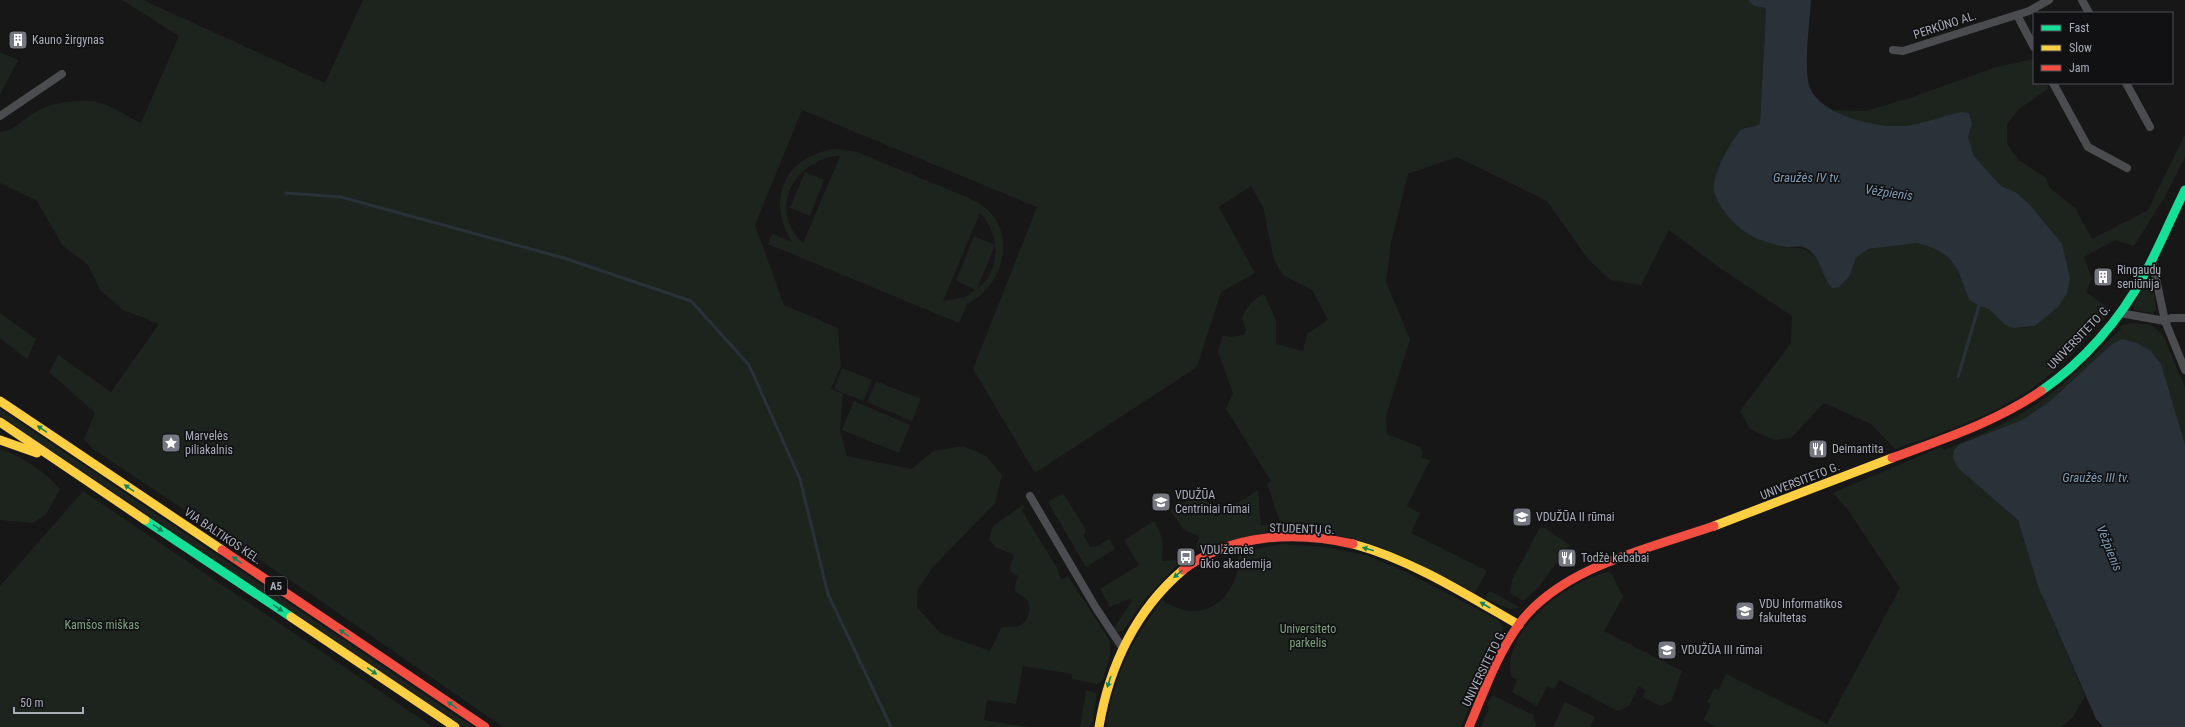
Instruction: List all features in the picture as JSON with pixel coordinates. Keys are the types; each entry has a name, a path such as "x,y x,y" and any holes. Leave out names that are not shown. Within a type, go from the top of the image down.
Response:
{"main road":[{"name":"UNIVERSITETO G.","path":"1469,727 1505,647 1519,625 1532,610 1561,587 1598,568 1806,492 1957,434 1997,417 2040,392 2053,382 2094,342 2120,313 2138,287 2185,190"},
{"path":"0,396 17,412"},
{"name":"A5","path":"0,401 17,412"},
{"name":"VIA BALTIKOS KEL.","path":"17,412 485,727"},
{"name":"A5","path":"0,422 455,727"},
{"path":"0,440 56,460"},
{"name":"STUDENTŲ G.","path":"1099,727 1106,690 1122,647 1138,620 1156,597 1186,567 1208,553 1226,546 1278,538 1318,539 1346,543 1372,550 1429,575 1519,625"}],"street":[{"name":"PERKŪNO AL.","path":"1893,50 1903,51 2017,15 2049,0"},
{"path":"2082,0 2088,12"},
{"path":"2017,15 2033,45"},
{"path":"0,116 62,74"},
{"path":"2055,84 2088,147 2127,168"},
{"path":"2127,84 2150,127"},
{"path":"2152,260 2165,321 2185,370"},
{"path":"2120,313 2165,321 2171,318 2185,318"},
{"path":"1030,496 1096,608 1122,647"}],"green space":[{"path":"122,0 143,0 325,83 363,0 1748,0 1754,6 1765,8 1766,11 1760,123 1742,129 1786,247 1803,249 1814,255 1821,265 1826,281 1839,287 1849,277 1856,258 1868,249 1918,243 1938,250 1949,258 1958,270 1969,300 1989,309 2005,325 2023,328 2035,326 2057,307 2015,192 2001,186 1974,156 1968,137 1972,124 1961,112 1916,124 1892,126 1871,124 1850,118 1833,110 1866,111 1913,97 1993,68 2033,59 2033,84 2047,84 2049,88 2019,109 2007,124 2007,144 2019,160 2046,178 2050,188 2075,208 2092,239 2148,210 2185,134 2185,157 2164,198 2134,246 2115,240 2084,257 2092,279 2086,292 2111,310 2064,362 2037,385 2008,403 1967,423 1895,449 1871,424 1824,403 1791,438 1774,440 1750,429 1740,411 1791,343 1792,316 1720,268 1669,230 1641,285 1610,280 1588,259 1547,201 1457,157 1408,174 1391,243 1386,282 1410,339 1386,416 1387,434 1420,447 1423,452 1421,458 1430,460 1407,506 1420,513 1411,533 1487,571 1475,593 1408,559 1364,542 1341,536 1288,531 1282,527 1267,484 1271,481 1226,409 1233,393 1218,352 1223,335 1230,337 1244,335 1246,330 1242,318 1248,307 1264,294 1276,320 1276,344 1303,351 1307,334 1328,320 1312,290 1283,275 1274,260 1263,207 1251,186 1219,207 1255,273 1221,292 1197,367 1035,473 973,369 1037,207 802,110 755,225 784,305 838,328 841,366 831,389 843,394 840,431 847,456 912,469 933,451 963,446 986,456 1002,475 995,503 933,567 918,589 917,607 940,633 990,651 1001,628 1017,627 1022,624 1029,615 1029,603 1015,590 1018,576 1011,572 1010,568 1014,555 995,547 989,539 993,526 1023,505 1025,507 1022,511 1057,568 1061,580 1068,576 1110,641 1110,656 1103,679 1098,684 1072,679 1072,674 1023,666 1016,704 987,700 984,720 1028,727 503,727 318,599 93,449 84,439 95,413 49,372 58,355 111,392 159,324 123,310 100,290 88,265 62,245 37,201 0,183 0,132 10,130 40,109 72,101 97,102 114,108 141,123 179,36"},
{"path":"0,52 18,60 0,95"},
{"path":"835,149 857,152 969,198 983,206 994,217 1001,230 1003,244 1002,259 997,273 990,285 980,296 967,304 959,323 768,244 772,234 792,242 784,226 780,210 781,196 785,182 792,170 803,160 818,153","holes":["840,156 803,243 793,230 787,217 786,203 790,190 797,178 807,168 820,160","980,213 987,221 995,245 974,236 956,281 976,290 965,297 943,301","995,245 991,272 977,289"]},
{"path":"805,172 824,180 810,216 790,208"},
{"path":"2146,284 2151,284 2153,287 2156,310 2153,313 2135,310 2133,306"},
{"path":"0,313 36,339 27,359 0,338"},
{"path":"2130,323 2147,324 2154,327 2163,335 2185,387 2185,445 2179,428 2112,344 2049,402 2022,420 1960,444 1959,469 2018,520 2038,586 2085,696 2073,717 2061,727 1717,727 1703,720 1711,705 1707,702 1715,688 1718,690 1726,674 1827,724 1900,588 1848,510 1833,493 1941,447 1944,450 1956,445 2015,417 2037,404 2059,387 2121,329 2119,326"},
{"path":"842,368 872,380 863,401 834,389"},
{"path":"876,381 921,399 912,421 867,402"},
{"path":"854,401 910,425 899,453 842,430"},
{"path":"0,409 473,727 464,727 0,416"},
{"path":"0,449 33,465 60,489 46,514 33,523 0,520"},
{"path":"1258,490 1261,525 1271,524 1269,532 1219,543 1201,551 1197,549 1196,545 1200,537 1183,529 1171,511 1201,492 1216,517"},
{"name":"Kamšos miškas","path":"83,491 433,727 0,727 0,586"},
{"path":"1063,493 1086,530 1084,536 1090,547 1098,546 1109,539 1115,549 1086,567 1048,502"},
{"path":"1154,521 1162,540 1162,561 1176,560 1178,564 1144,600 1123,631 1118,632 1114,628 1132,601 1129,599 1110,607 1100,589 1139,565 1124,540"},
{"path":"1540,527 1545,528 1570,545 1538,588 1523,601 1510,593 1512,580"},
{"name":"Universiteto parkelis","path":"1282,544 1324,547 1366,555 1406,572 1498,620 1503,628 1500,637 1461,727 1106,727 1114,691 1125,660 1141,631 1162,600 1177,608 1189,611 1204,610 1213,606 1228,592 1233,583 1237,573 1238,552"},
{"path":"1609,572 1613,576 1623,597 1604,631 1682,671 1671,702 1661,706 1642,697 1646,691 1639,686 1629,706 1618,711 1559,680 1554,689 1547,687 1537,706 1512,692 1517,680 1511,676 1511,659 1517,642 1527,625 1558,596 1593,577"},
{"path":"1490,591 1521,608 1509,609 1485,598"},
{"path":"1086,690 1097,693 1092,727 1080,727"},
{"path":"1492,695 1533,715 1536,725 1535,727 1481,727 1489,708 1486,706"},
{"path":"1565,702 1595,717 1590,727 1553,727"}],"water":[{"name":"Graužės IV tv.","path":"1748,0 1811,0 1807,58 1810,88 1817,98 1827,107 1840,114 1870,123 1899,126 1917,124 1961,112 1969,113 1972,124 1968,137 1974,156 2001,186 2015,192 2030,205 2062,244 2070,278 2067,293 2058,307 2035,326 2014,328 2005,325 1989,309 1969,300 1958,270 1949,258 1938,250 1918,243 1868,249 1856,258 1849,277 1839,287 1832,288 1825,278 1814,255 1809,250 1803,247 1780,246 1758,239 1737,225 1720,205 1714,191 1714,185 1719,168 1727,150 1737,135 1741,130 1756,126 1760,123 1766,11 1765,8 1754,6"},
{"name":"Graužės III tv.","path":"2122,339 2137,343 2151,351 2161,364 2185,445 2185,727 2103,727 2096,719 2038,586 2018,520 1959,469 1953,458 1954,450 1960,444 2022,420 2049,402 2112,344"}],"waterway":[{"path":"286,193 341,197 564,258 691,301 749,365 800,479 828,594 891,727"},
{"name":"Vėžpienis","path":"1958,377 1980,302"}],"traffic: fast":[{"path":"2041,391 2056,380 2086,353 2124,308 2160,244 2185,190"},
{"path":"145,520 291,617"}],"traffic: slow":[{"path":"0,401 222,550"},
{"path":"0,422 145,520"},
{"path":"0,440 37,453"},
{"path":"1714,526 1892,458"},
{"path":"1353,544 1397,559 1439,579 1519,625"},
{"path":"1099,727 1110,682 1127,641 1138,621 1151,603 1183,570"},
{"path":"291,617 455,727"}],"traffic: jam":[{"path":"1892,458 1950,437 1988,421 2041,391"},
{"path":"1469,727 1504,647 1520,623 1538,604 1559,587 1609,562 1714,526"},
{"path":"1183,570 1222,548 1265,538 1310,537 1353,544"},
{"path":"222,550 485,727"}],"place":[{"name":"Kauno žirgynas","path":"18,40"},
{"name":"Ringaudų seniūnija","path":"2103,277"},
{"name":"Marvelės piliakalnis","path":"171,443"},
{"name":"Deimantita","path":"1818,449"},
{"name":"VDUŽŪA Centriniai rūmai","path":"1161,502"},
{"name":"VDUŽŪA II rūmai","path":"1522,517"},
{"name":"VDU žemės ūkio akademija","path":"1186,557"},
{"name":"Todžė kebabai","path":"1567,558"},
{"name":"VDU Informatikos fakultetas","path":"1745,611"},
{"name":"VDUŽŪA III rūmai","path":"1667,650"}]}
